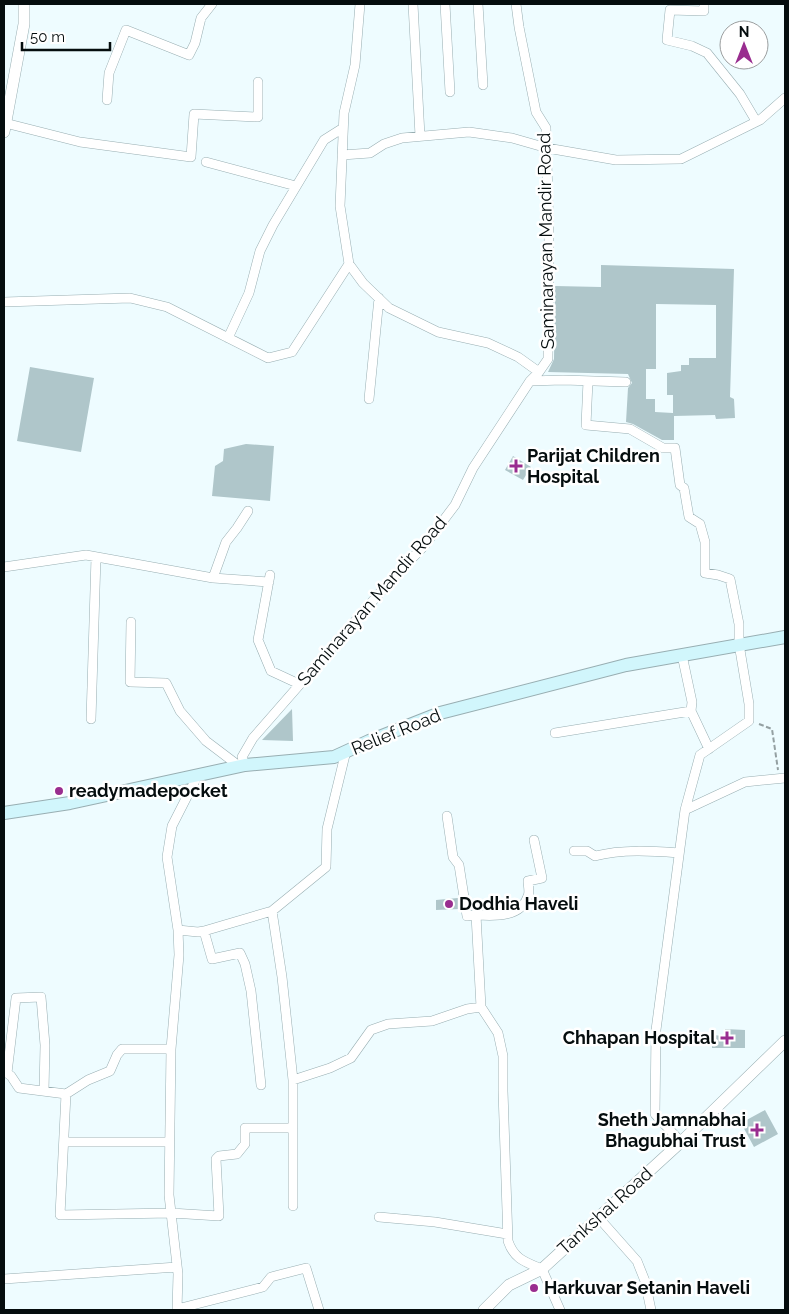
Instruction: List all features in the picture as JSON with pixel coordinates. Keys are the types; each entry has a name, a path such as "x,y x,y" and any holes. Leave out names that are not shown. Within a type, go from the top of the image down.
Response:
{"main road":[{"name":"Relief Road","path":"4,813 70,803 242,766 334,757 440,713 626,665 785,637"}],"street":[{"path":"24,4 24,24 4,127 80,142 191,157 194,114 258,117 258,82"},
{"path":"107,100 109,73 126,30 189,55 195,43 201,18 212,4"},
{"path":"360,4 355,65 344,113 343,128 340,206 349,264 362,283 389,308 438,332 488,343 518,357 539,372"},
{"path":"413,4 420,136"},
{"path":"445,4 450,92"},
{"path":"478,4 483,85"},
{"name":"Saminarayan Mandir Road","path":"242,766 242,757 253,738 391,580 424,546 455,505 473,468 530,382 548,359 549,233 546,128 536,112 516,4"},
{"path":"704,4 704,11 670,10 667,40 692,46 707,53 740,94 756,122"},
{"path":"342,155 370,153 384,144 402,138 469,132 512,138 547,148 616,160 681,159 756,122 785,98"},
{"path":"228,338 248,293 260,251 273,224 324,140 343,128"},
{"path":"206,162 296,186"},
{"path":"4,302 130,298 167,307 268,358 292,352 349,264"},
{"path":"369,399 379,298"},
{"path":"588,381 586,425 630,429 663,448 675,448 680,485 684,488 689,517 700,524 705,542 705,573 718,575 730,580 749,704 749,721 700,755 685,810 656,1030 655,1114 681,1142"},
{"path":"530,382 626,382"},
{"path":"214,578 226,542 248,511"},
{"path":"4,567 86,555 214,578 269,578 258,640 270,671 299,684"},
{"path":"91,719 96,557"},
{"path":"131,622 130,682 166,683 180,711 206,741 242,766"},
{"path":"682,655 692,702 691,710 709,749"},
{"path":"556,733 691,710"},
{"path":"178,930 204,931 272,911 326,867 327,829 346,751"},
{"path":"198,775 172,826 167,857 178,930 171,1048 169,1142 169,1195 178,1267 177,1310 263,1287 271,1277 306,1268 319,1310"},
{"path":"685,810 745,782 782,778"},
{"path":"447,816 453,857 459,865 467,916 503,916 521,907 528,896 528,880 542,878 534,840"},
{"path":"574,851 587,851 595,856 643,851 679,854"},
{"path":"272,911 282,977 293,1080 293,1206"},
{"path":"476,915 482,1007 498,1033 504,1056 503,1091 507,1234 510,1248 518,1258 542,1269 560,1310"},
{"path":"204,931 212,960 240,953 245,964 261,1085"},
{"path":"44,1091 45,1045 41,997 16,998 5,1072 11,1076 19,1088 66,1094 88,1080 110,1071 117,1055 122,1049 171,1048"},
{"path":"293,1080 330,1068 351,1058 371,1030 388,1024 432,1021 467,1009 482,1007"},
{"name":"Tankshal Road","path":"484,1310 509,1285 542,1269 681,1142 785,1041"},
{"path":"66,1094 60,1215 171,1214 219,1216 216,1159 219,1156 237,1154 245,1144 245,1128 293,1128"},
{"path":"64,1142 169,1142"},
{"path":"379,1217 434,1222 507,1234"},
{"path":"598,1217 637,1261 645,1281 651,1310"},
{"path":"4,1279 178,1267"}],"path":[{"path":"749,721 772,729 782,778"}],"building":[{"path":"601,265 734,269 730,397 734,399 735,418 716,419 715,415 674,416 674,440 662,440 626,422 628,388 632,383 628,374 548,372 554,359 555,286 601,287","holes":["656,304 716,305 716,358 689,358 689,365 681,365 681,371 667,373 667,395 673,395 673,413 655,412 655,399 646,399 646,369 656,369"]},
{"path":"30,367 94,378 81,452 17,441"},
{"path":"246,444 274,446 270,501 212,496 215,466 223,461 224,449"},
{"path":"513,456 531,467 523,480 505,470"},
{"path":"292,709 293,741 262,740"},
{"name":"Dodhia Haveli","path":"458,898 460,909 436,910 436,900"},
{"path":"725,1029 745,1030 745,1048 712,1048 712,1035 725,1036"},
{"path":"765,1110 778,1134 754,1147 741,1123"}],"place":[{"name":"Parijat Children Hospital","path":"516,466"},
{"name":"readymadepocket","path":"59,791"},
{"name":"Dodhia Haveli","path":"449,904"},
{"name":"Chhapan Hospital","path":"727,1038"},
{"name":"Sheth Jamnabhai Bhagubhai Trust","path":"757,1130"},
{"name":"Harkuvar Setanin Haveli","path":"534,1288"}]}
